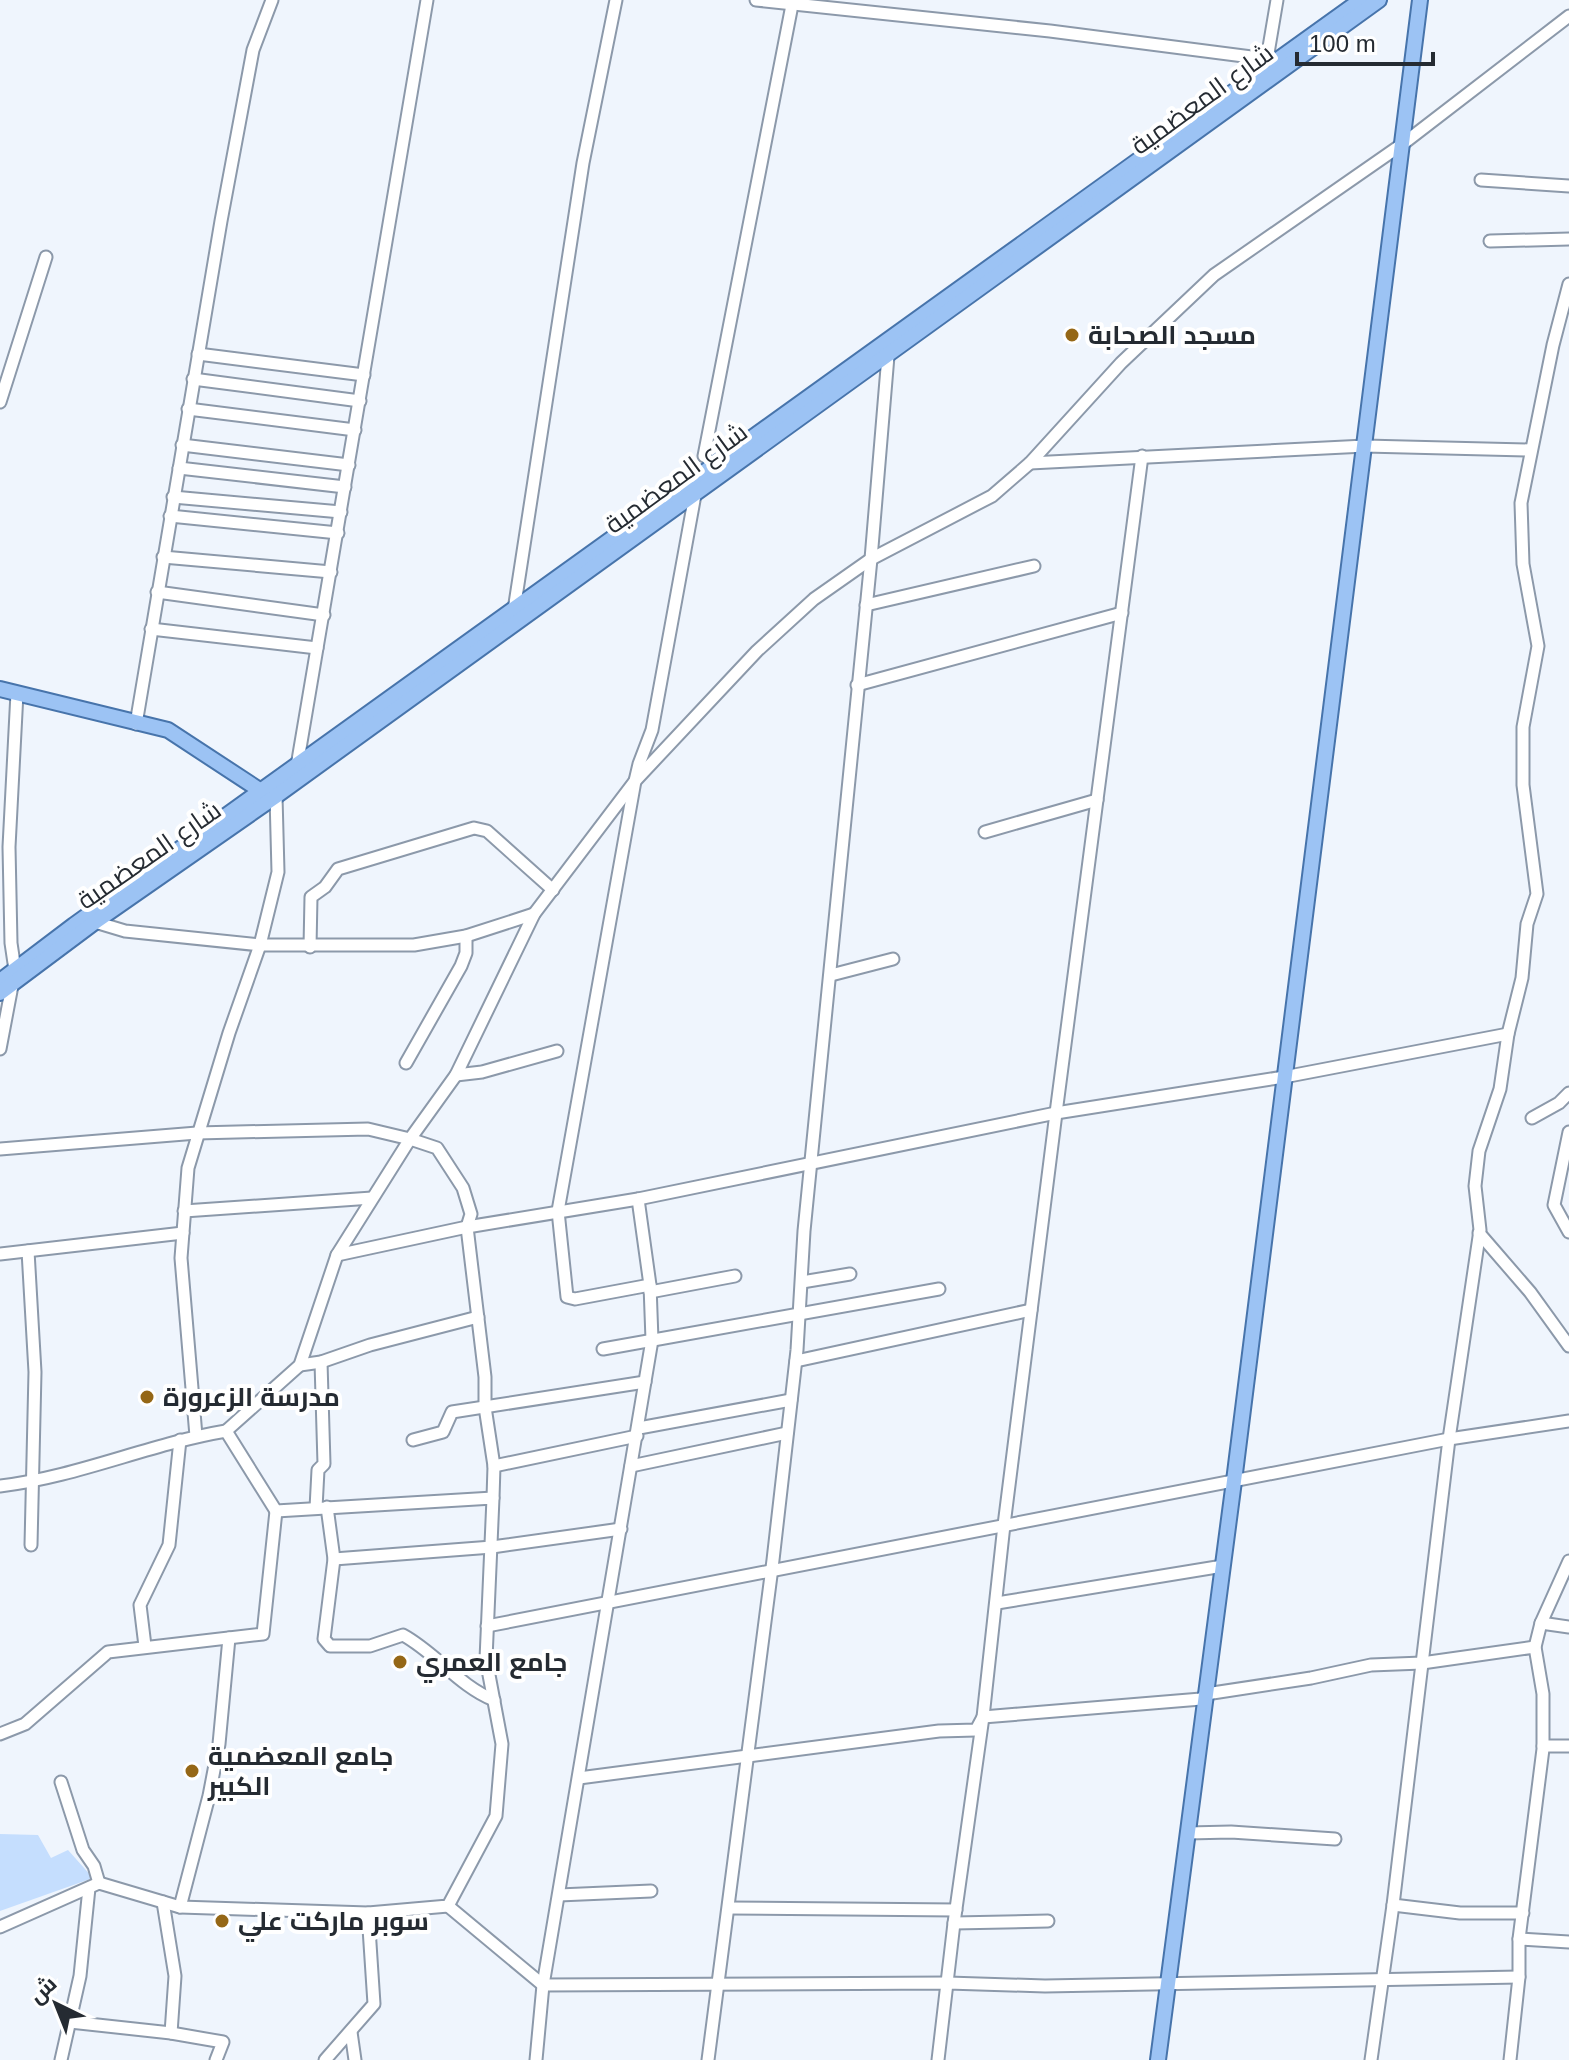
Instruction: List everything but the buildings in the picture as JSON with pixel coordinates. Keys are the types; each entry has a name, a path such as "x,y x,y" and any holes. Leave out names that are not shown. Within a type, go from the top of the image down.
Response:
{"main road":[{"name":"شارع المعضمية","path":"4,987 261,791 902,338 1361,0"},
{"name":"شارع المعضمية","path":"1274,65 1379,0"},
{"path":"1158,2060 1420,0"},
{"name":"شارع المعضمية","path":"4,987 15,970 77,929 95,922 276,796 888,356 902,338"},
{"path":"0,689 168,730 261,791"}],"street":[{"path":"136,724 193,379 253,50 272,0"},
{"path":"297,766 427,0"},
{"path":"514,610 583,163 616,0"},
{"path":"756,0 1050,31 1274,65 1277,0"},
{"path":"704,456 792,5"},
{"path":"0,1486 32,1482 180,1440 226,1431 300,1365 337,1255 410,1139 456,1075 534,914 635,781 757,651 814,599 871,559 992,496 1030,463 1121,363 1214,275 1404,143 1569,16"},
{"path":"1481,180 1569,186"},
{"path":"1490,241 1569,239"},
{"path":"0,402 46,257"},
{"path":"1371,2060 1393,1905 1449,1439 1479,1233 1475,1186 1479,1151 1500,1089 1508,1034 1522,978 1527,924 1537,894 1523,785 1523,727 1538,646 1523,564 1521,503 1569,284"},
{"path":"198,354 364,375"},
{"path":"708,2060 796,1361 811,1163 888,356"},
{"path":"193,379 360,401"},
{"path":"188,409 355,430"},
{"path":"182,445 349,465"},
{"path":"1030,463 1365,446 1531,450"},
{"path":"938,2060 1056,1113 1142,456"},
{"path":"179,468 345,487"},
{"path":"695,495 652,730 635,781 558,1211 567,1297 575,1299 735,1276"},
{"path":"173,497 341,512"},
{"path":"170,516 338,533"},
{"path":"163,557 331,572"},
{"path":"866,605 1034,566"},
{"path":"157,592 324,615"},
{"path":"857,685 1122,613"},
{"path":"151,629 317,648"},
{"path":"15,970 4,847 17,693"},
{"path":"196,1436 181,1258 188,1168 260,945 278,872 276,796"},
{"path":"985,832 1097,800"},
{"path":"310,947 311,897 325,887 338,869 474,828 487,831 553,890"},
{"path":"95,922 125,931 310,947 414,945 466,936 534,914"},
{"path":"406,1063 461,966 466,953 466,936"},
{"path":"831,975 893,959"},
{"path":"0,1049 4,987"},
{"path":"337,1255 467,1227 638,1199 1056,1113 1284,1077 1508,1034"},
{"path":"456,1075 482,1072 557,1051"},
{"path":"1532,1118 1559,1103 1569,1093"},
{"path":"0,1149 197,1133 368,1129 437,1148 463,1188 471,1214 467,1227 494,1466 486,1659 502,1744 496,1816 448,1906"},
{"path":"1569,1132 1554,1205 1569,1232"},
{"path":"184,1211 372,1198"},
{"path":"536,2060 543,1985 652,1340 650,1288 638,1199"},
{"path":"0,1254 183,1233"},
{"path":"1479,1233 1530,1292 1569,1346"},
{"path":"28,1251 35,1372 31,1545"},
{"path":"802,1282 850,1274"},
{"path":"603,1349 939,1289"},
{"path":"796,1361 1031,1310"},
{"path":"300,1365 321,1362 370,1345 478,1317"},
{"path":"321,1362 324,1464 318,1470 322,1507 334,1559 326,1643 330,1646 370,1646 403,1635 420,1645 477,1694 494,1700"},
{"path":"413,1440 443,1432 452,1412 645,1382"},
{"path":"494,1466 791,1400"},
{"path":"487,1626 1449,1439 1569,1421"},
{"path":"0,1734 25,1724 108,1652 263,1634 276,1511 226,1431"},
{"path":"631,1466 787,1433"},
{"path":"145,1646 140,1605 169,1545 180,1440"},
{"path":"276,1511 493,1498"},
{"path":"334,1559 492,1547 621,1529"},
{"path":"1510,2060 1519,1977 1519,1939 1543,1746 1543,1694 1535,1647 1541,1623 1569,1561"},
{"path":"997,1603 1223,1566"},
{"path":"1541,1623 1569,1627"},
{"path":"180,1907 190,1877 214,1770 229,1638"},
{"path":"983,1717 1201,1699 1206,1694 1311,1678 1371,1665 1422,1663 1535,1647"},
{"path":"579,1778 939,1731 976,1730 983,1717"},
{"path":"1543,1746 1569,1746"},
{"path":"61,1782 83,1850 94,1866 94,1886 80,1976 61,2060"},
{"path":"1188,1833 1231,1832 1335,1839"},
{"path":"0,1927 94,1886 180,1907 368,1913 448,1906 543,1985 948,1983 1045,1986 1519,1977"},
{"path":"559,1895 651,1891"},
{"path":"163,1902 175,1976 171,2033"},
{"path":"1393,1905 1460,1913 1523,1913"},
{"path":"729,1908 956,1910"},
{"path":"325,2060 374,2004 368,1913"},
{"path":"954,1923 1048,1921"},
{"path":"1519,1939 1569,1942"},
{"path":"70,2022 223,2042 216,2060"},
{"path":"351,2032 355,2060"}],"shaded area":[{"path":"0,1834 38,1835 51,1858 68,1850 93,1878 0,1911"}],"place":[{"name":"مسجد الصحابة","path":"1072,335"},
{"name":"مدرسة الزعرورة","path":"147,1397"},
{"name":"جامع العمري","path":"400,1662"},
{"name":"جامع المعضمية الكبير","path":"192,1771"},
{"name":"سوبر ماركت علي","path":"222,1921"}]}
